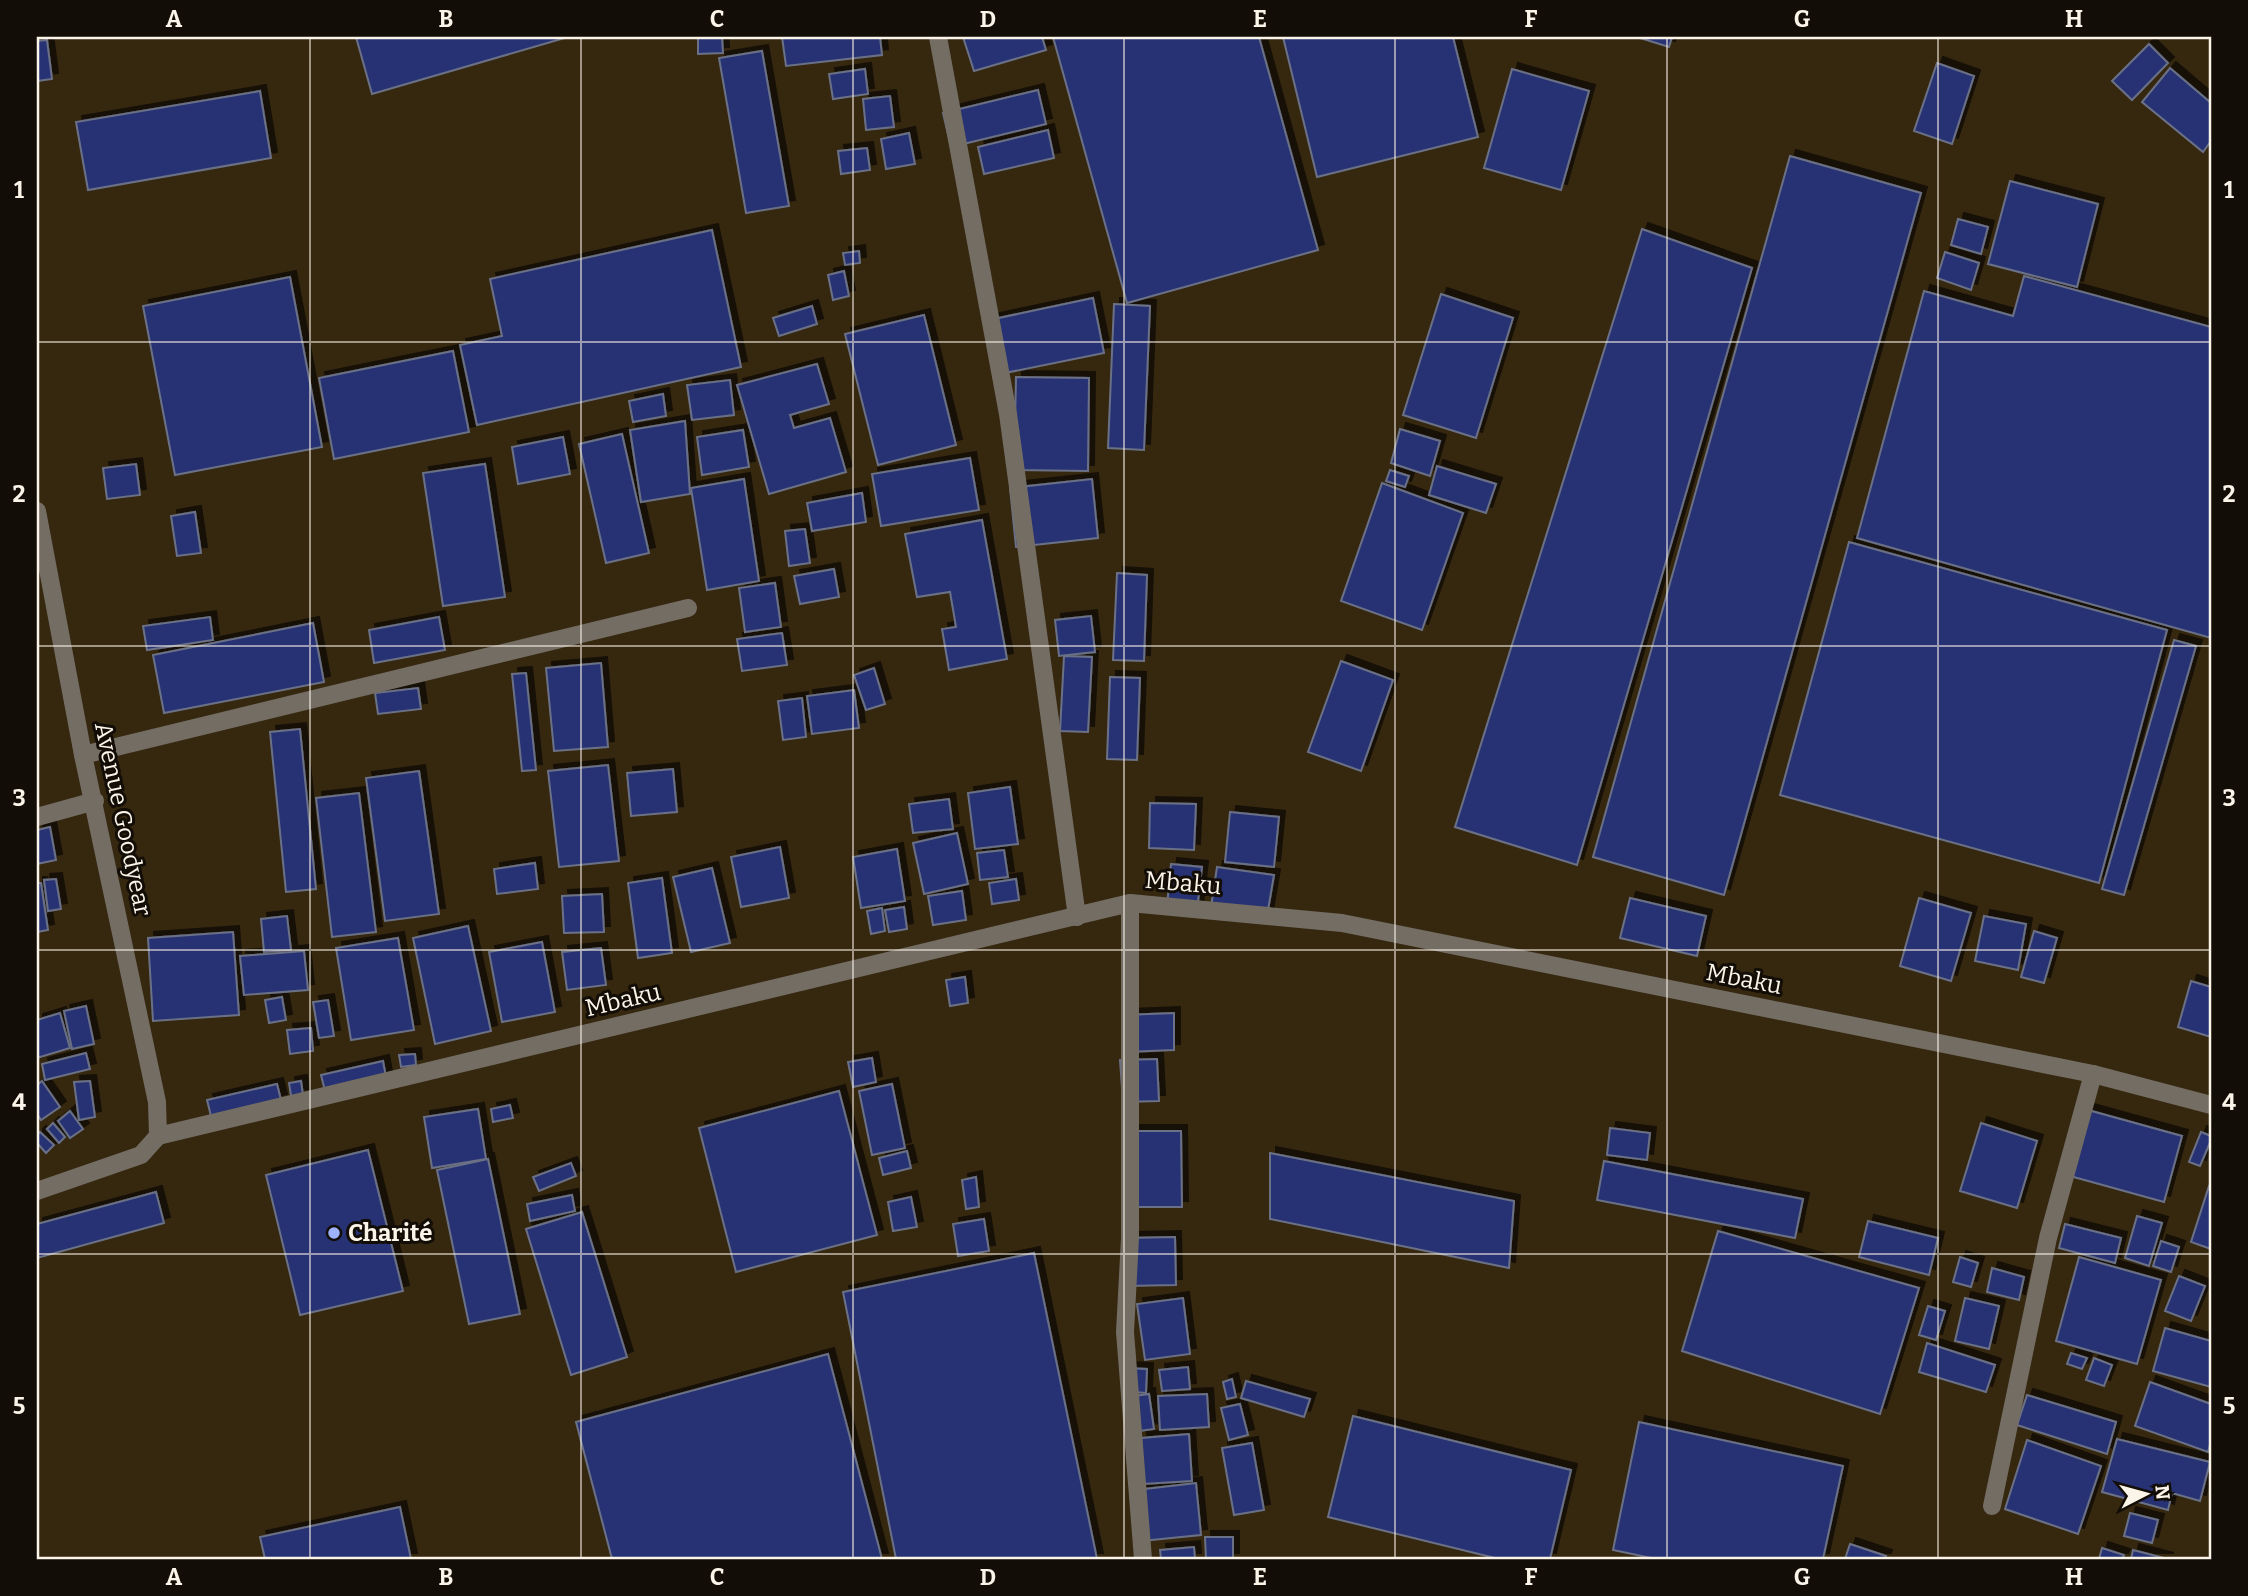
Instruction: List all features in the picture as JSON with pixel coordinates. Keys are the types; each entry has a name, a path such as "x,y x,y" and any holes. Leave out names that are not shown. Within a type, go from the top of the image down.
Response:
{"street":[{"path":"938,37 1008,414 1077,917"},
{"name":"Avenue Goodyear","path":"37,511 83,755 95,801 157,1102 159,1136"},
{"path":"83,755 688,608"},
{"path":"37,817 95,801"},
{"path":"1130,903 1131,1171 1125,1332 1143,1559"},
{"name":"Mbaku","path":"159,1136 1130,903 1342,923 2092,1074 2211,1105"},
{"path":"1992,1506 2048,1238 2092,1074"},
{"path":"37,1191 141,1155 159,1136"}],"shaded area":[{"path":"37,37 2211,37 2211,1559 37,1559"}],"building":[{"path":"356,37 568,37 372,94"},
{"path":"698,37 722,37 723,53 698,54"},
{"path":"782,37 880,37 882,55 786,66"},
{"path":"963,37 1042,37 1046,50 974,71"},
{"path":"1053,37 1259,37 1318,250 1127,303"},
{"path":"1283,37 1453,37 1478,137 1317,177"},
{"path":"1637,37 1672,37 1669,47"},
{"path":"47,40 52,79 37,81 37,41"},
{"path":"2149,44 2168,63 2132,100 2112,81"},
{"path":"762,51 789,206 746,213 719,58"},
{"path":"1937,63 1974,76 1952,144 1914,131"},
{"path":"2170,68 2211,103 2211,141 2203,152 2142,102"},
{"path":"865,69 868,94 833,99 829,74"},
{"path":"1512,69 1589,91 1561,190 1484,168"},
{"path":"1038,90 1046,124 951,147 943,113"},
{"path":"260,91 271,158 88,190 76,122"},
{"path":"890,96 894,127 866,130 863,99"},
{"path":"1048,130 1054,158 984,174 978,147"},
{"path":"909,133 915,164 886,169 881,139"},
{"path":"867,148 870,170 841,174 838,151"},
{"path":"1790,156 1921,193 1724,895 1593,857"},
{"path":"2010,181 2098,204 2077,287 1988,264"},
{"path":"1958,219 1988,227 1981,254 1951,245"},
{"path":"1642,229 1752,268 1577,865 1455,827"},
{"path":"712,230 741,367 477,425 460,345 502,336 490,279"},
{"path":"859,251 860,263 845,265 843,253"},
{"path":"1945,252 1979,263 1971,290 1937,278"},
{"path":"844,271 849,296 833,300 828,275"},
{"path":"2024,276 2211,327 2211,638 1857,538 1924,291 2013,316"},
{"path":"290,277 322,447 175,475 143,306"},
{"path":"1441,294 1513,318 1476,438 1403,415"},
{"path":"1093,298 1104,353 1000,374 989,320"},
{"path":"1114,304 1150,306 1144,450 1108,448"},
{"path":"812,306 817,324 779,336 773,318"},
{"path":"924,315 956,445 878,465 845,334"},
{"path":"453,351 469,432 334,459 319,378"},
{"path":"817,364 829,404 790,415 794,428 830,418 846,472 769,494 737,385"},
{"path":"1016,377 1089,378 1088,471 1014,470"},
{"path":"730,380 734,415 692,420 687,385"},
{"path":"663,394 666,416 633,422 629,401"},
{"path":"685,421 690,494 641,502 630,430"},
{"path":"1400,429 1440,441 1430,476 1391,463"},
{"path":"743,430 749,467 702,475 697,437"},
{"path":"622,434 649,553 606,563 579,444"},
{"path":"563,437 570,474 518,484 512,447"},
{"path":"970,458 979,510 881,526 872,474"},
{"path":"136,464 140,495 107,499 103,468"},
{"path":"485,464 505,597 443,606 423,473"},
{"path":"1437,466 1496,484 1486,513 1429,495"},
{"path":"1390,470 1409,476 1405,487 1386,481"},
{"path":"744,479 759,581 707,590 691,488"},
{"path":"1092,479 1098,538 1016,547 1010,488"},
{"path":"1382,483 1463,513 1422,630 1341,601"},
{"path":"862,493 866,522 812,531 807,503"},
{"path":"195,512 201,553 177,556 171,516"},
{"path":"982,520 1007,659 949,670 942,629 956,627 950,592 917,597 905,534"},
{"path":"805,529 810,563 789,566 785,531"},
{"path":"1849,542 2167,630 2099,883 1780,795"},
{"path":"834,569 839,597 800,604 794,576"},
{"path":"1117,573 1147,575 1144,661 1113,660"},
{"path":"775,583 781,627 745,632 739,588"},
{"path":"1091,616 1095,652 1059,656 1055,620"},
{"path":"210,617 213,640 147,650 143,626"},
{"path":"439,617 445,650 374,663 369,630"},
{"path":"313,623 324,682 164,713 153,655"},
{"path":"782,633 787,665 742,671 737,639"},
{"path":"2174,640 2196,646 2124,895 2102,889"},
{"path":"1064,656 1092,657 1088,732 1060,731"},
{"path":"1341,661 1393,680 1361,771 1308,752"},
{"path":"601,663 608,747 554,751 546,668"},
{"path":"874,668 885,704 866,710 854,675"},
{"path":"526,673 536,770 522,771 512,674"},
{"path":"1110,677 1140,678 1137,760 1107,759"},
{"path":"418,688 421,709 378,714 375,693"},
{"path":"854,690 859,728 812,734 807,696"},
{"path":"802,698 806,737 783,740 778,701"},
{"path":"300,729 316,889 286,892 270,732"},
{"path":"608,765 619,861 559,867 548,771"},
{"path":"673,769 677,812 631,816 627,773"},
{"path":"419,771 439,914 385,921 366,778"},
{"path":"1010,787 1018,844 975,849 968,793"},
{"path":"359,793 376,932 332,937 316,798"},
{"path":"949,799 953,829 913,833 909,804"},
{"path":"1150,803 1196,804 1194,850 1149,848"},
{"path":"1230,812 1279,817 1274,867 1225,862"},
{"path":"50,827 56,860 37,864 37,830"},
{"path":"957,833 968,884 924,894 913,843"},
{"path":"780,847 789,898 741,907 731,857"},
{"path":"897,849 905,901 861,908 853,857"},
{"path":"1004,850 1008,877 980,880 977,853"},
{"path":"535,863 538,889 497,894 494,869"},
{"path":"1171,864 1202,867 1197,910 1167,906"},
{"path":"1217,867 1274,875 1267,916 1211,907"},
{"path":"712,868 730,943 691,952 673,877"},
{"path":"662,878 672,953 638,958 628,883"},
{"path":"56,879 61,909 48,911 44,880"},
{"path":"1016,879 1019,900 992,904 989,883"},
{"path":"37,883 41,883 48,930 37,932"},
{"path":"962,891 966,920 933,925 928,896"},
{"path":"602,894 604,932 564,933 562,896"},
{"path":"1630,898 1706,916 1697,956 1620,938"},
{"path":"1919,898 1971,913 1951,981 1900,966"},
{"path":"904,907 907,929 889,932 885,910"},
{"path":"882,908 885,931 871,934 867,911"},
{"path":"287,916 291,950 264,952 261,919"},
{"path":"1984,916 2026,924 2018,970 1975,961"},
{"path":"468,926 491,1031 435,1044 413,938"},
{"path":"2034,931 2057,938 2044,983 2021,977"},
{"path":"233,932 239,1015 153,1021 148,938"},
{"path":"398,938 414,1030 351,1040 336,948"},
{"path":"542,942 555,1012 502,1022 489,952"},
{"path":"601,948 606,985 567,990 562,952"},
{"path":"304,951 308,990 244,995 240,956"},
{"path":"965,977 968,1003 950,1006 946,980"},
{"path":"2191,981 2211,987 2211,1037 2178,1027"},
{"path":"282,997 286,1020 269,1023 265,1000"},
{"path":"328,1000 334,1036 319,1038 313,1002"},
{"path":"86,1006 94,1044 72,1049 64,1011"},
{"path":"60,1013 70,1048 37,1058 37,1020"},
{"path":"1174,1013 1174,1050 1125,1052 1124,1015"},
{"path":"311,1028 313,1051 290,1054 287,1030"},
{"path":"86,1053 90,1069 45,1080 42,1064"},
{"path":"415,1054 416,1065 401,1067 399,1055"},
{"path":"872,1058 876,1082 853,1087 848,1062"},
{"path":"1157,1059 1159,1101 1123,1102 1120,1060"},
{"path":"383,1061 386,1077 325,1091 321,1075"},
{"path":"42,1081 60,1107 41,1120 37,1114 37,1085"},
{"path":"90,1081 95,1117 79,1120 74,1082"},
{"path":"301,1081 303,1095 291,1096 289,1083"},
{"path":"277,1084 281,1100 211,1116 207,1100"},
{"path":"892,1084 905,1148 872,1155 859,1091"},
{"path":"839,1091 877,1235 736,1272 699,1128"},
{"path":"510,1105 513,1118 493,1122 491,1109"},
{"path":"478,1109 486,1159 432,1168 424,1117"},
{"path":"2088,1110 2182,1136 2164,1202 2070,1176"},
{"path":"70,1111 83,1129 70,1138 58,1121"},
{"path":"53,1123 65,1137 59,1143 47,1129"},
{"path":"1981,1123 2037,1141 2017,1208 1960,1191"},
{"path":"1610,1128 1650,1133 1647,1160 1607,1155"},
{"path":"1134,1131 1181,1131 1182,1207 1134,1207"},
{"path":"40,1132 54,1145 46,1153 37,1143 37,1135"},
{"path":"2201,1132 2211,1136 2211,1140 2200,1166 2189,1162"},
{"name":"Charité","path":"368,1150 403,1291 300,1315 266,1175"},
{"path":"907,1151 911,1168 883,1175 879,1158"},
{"path":"1270,1153 1514,1201 1509,1268 1270,1219"},
{"path":"488,1159 520,1314 469,1324 437,1170"},
{"path":"1604,1161 1803,1199 1795,1238 1597,1200"},
{"path":"571,1163 576,1176 539,1191 533,1177"},
{"path":"976,1177 979,1207 966,1209 962,1180"},
{"path":"2209,1186 2211,1187 2211,1249 2191,1242"},
{"path":"156,1192 164,1223 37,1258 37,1224"},
{"path":"572,1195 575,1211 530,1221 527,1204"},
{"path":"911,1197 917,1227 893,1231 888,1202"},
{"path":"582,1212 627,1357 571,1375 526,1229"},
{"path":"2137,1216 2162,1223 2149,1266 2125,1258"},
{"path":"984,1219 989,1251 958,1256 953,1224"},
{"path":"1868,1221 1938,1238 1929,1275 1859,1257"},
{"path":"2065,1224 2121,1238 2115,1263 2059,1248"},
{"path":"1718,1231 1919,1288 1880,1414 1682,1351"},
{"path":"1175,1237 1176,1285 1126,1286 1125,1238"},
{"path":"2161,1241 2179,1247 2171,1272 2153,1266"},
{"path":"1034,1253 1097,1559 896,1559 843,1292"},
{"path":"1960,1257 1978,1263 1971,1287 1953,1282"},
{"path":"2079,1257 2161,1280 2137,1364 2056,1341"},
{"path":"1992,1268 2024,1277 2019,1300 1987,1292"},
{"path":"2179,1276 2205,1286 2191,1321 2165,1311"},
{"path":"1183,1298 1190,1354 1145,1360 1137,1304"},
{"path":"1965,1298 1999,1306 1989,1349 1955,1341"},
{"path":"1928,1306 1945,1311 1936,1340 1919,1335"},
{"path":"2165,1328 2211,1341 2211,1387 2153,1371"},
{"path":"1927,1343 1995,1365 1986,1392 1919,1372"},
{"path":"2071,1353 2087,1358 2082,1369 2067,1364"},
{"path":"828,1354 882,1559 612,1559 576,1422"},
{"path":"2094,1358 2112,1365 2104,1386 2086,1380"},
{"path":"1188,1367 1190,1389 1162,1391 1159,1370"},
{"path":"1123,1368 1147,1369 1146,1393 1122,1391"},
{"path":"1232,1379 1236,1397 1227,1399 1223,1382"},
{"path":"1246,1381 1310,1399 1304,1417 1241,1398"},
{"path":"2150,1382 2211,1404 2211,1441 2208,1452 2135,1426"},
{"path":"1149,1394 1154,1429 1132,1432 1127,1397"},
{"path":"1207,1394 1209,1427 1160,1430 1158,1396"},
{"path":"2027,1395 2116,1422 2107,1454 2017,1425"},
{"path":"1240,1404 1248,1435 1229,1440 1221,1408"},
{"path":"1353,1416 1571,1470 1550,1559 1499,1559 1328,1517"},
{"path":"1639,1422 1843,1466 1823,1559 1656,1559 1613,1550"},
{"path":"1189,1434 1192,1481 1143,1484 1141,1438"},
{"path":"2117,1439 2210,1462 2200,1501 2172,1493 2168,1510 2102,1492"},
{"path":"2027,1440 2101,1466 2078,1534 2005,1509"},
{"path":"1252,1443 1264,1510 1234,1515 1222,1448"},
{"path":"1196,1483 1201,1535 1142,1541 1136,1490"},
{"path":"400,1507 411,1559 265,1559 260,1537"},
{"path":"2130,1513 2158,1520 2152,1543 2124,1536"},
{"path":"1205,1537 1233,1537 1233,1559 1206,1559"},
{"path":"1850,1544 1886,1556 1885,1559 1845,1559"},
{"path":"1194,1547 1195,1559 1161,1559 1160,1550"},
{"path":"2102,1548 2124,1555 2122,1559 2099,1559"},
{"path":"2133,1550 2168,1559 2131,1559"}],"place":[{"name":"Charité","path":"334,1233"}]}
